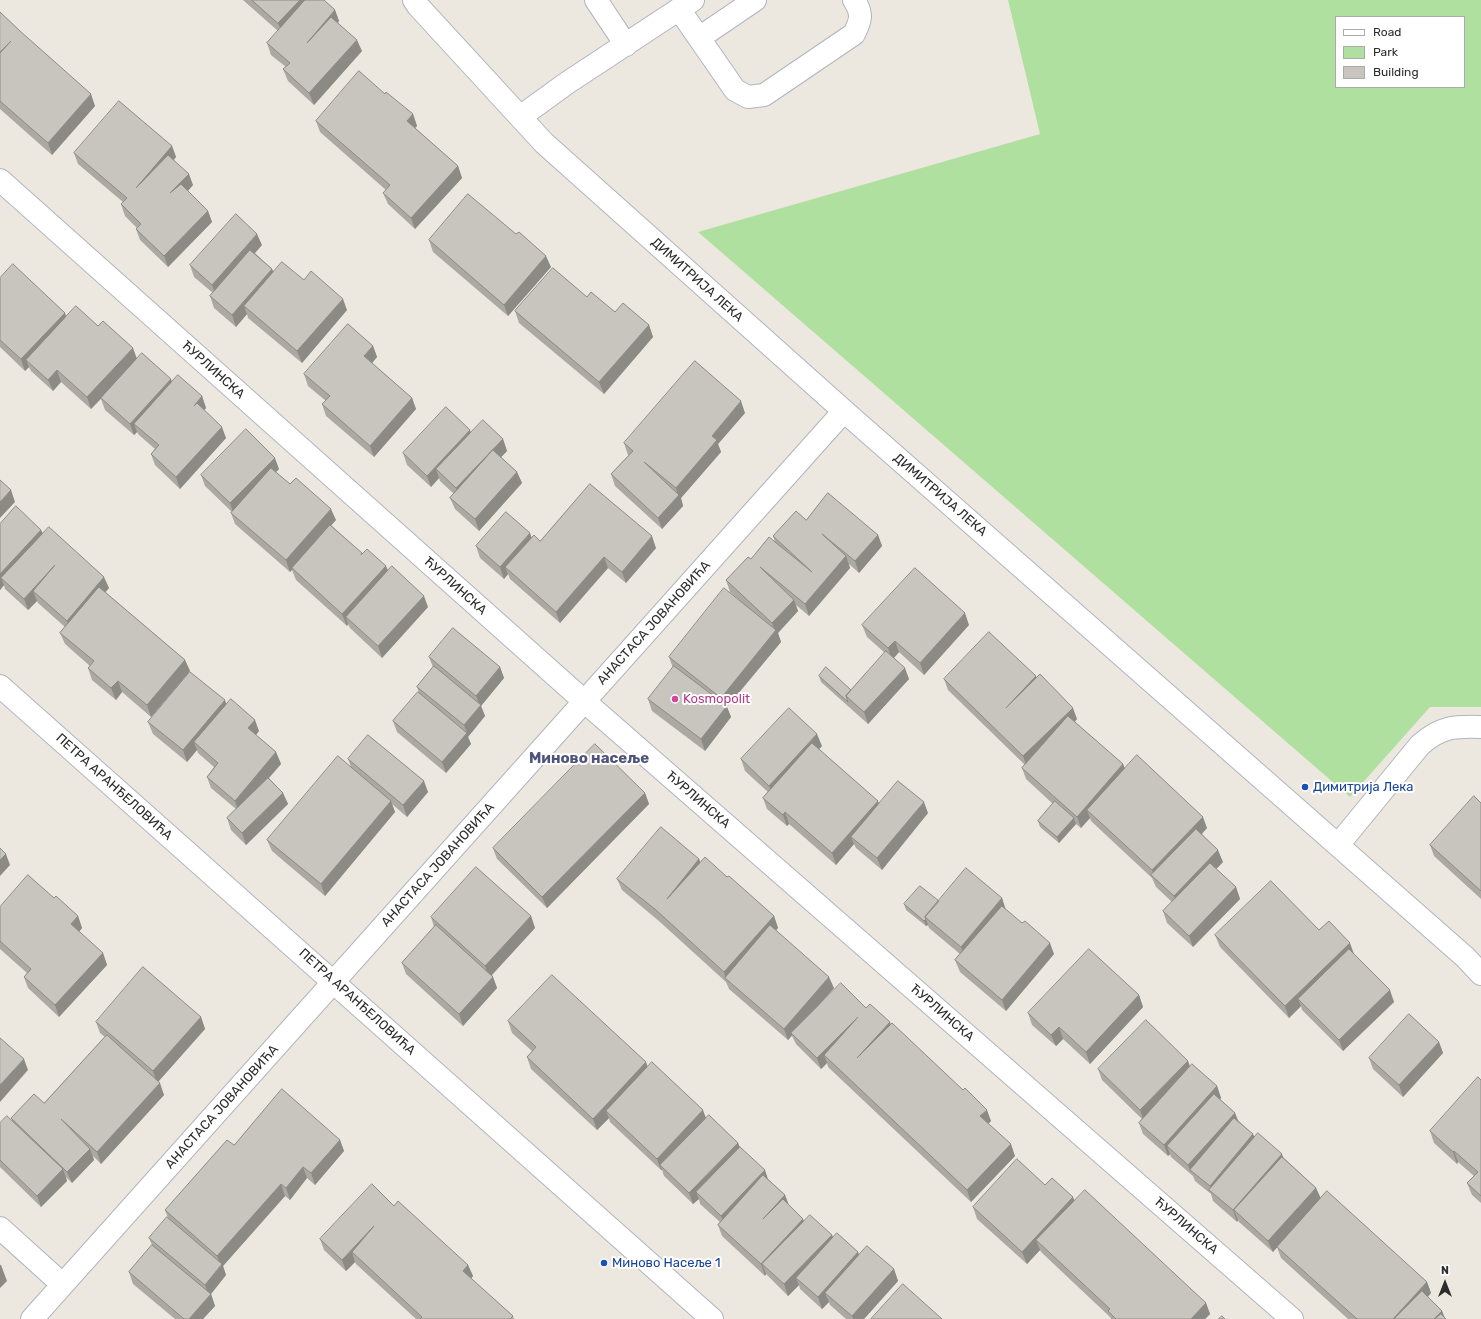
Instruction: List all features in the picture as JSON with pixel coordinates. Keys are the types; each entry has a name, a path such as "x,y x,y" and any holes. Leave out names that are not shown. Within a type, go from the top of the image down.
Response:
{"street":[{"name":"ДИМИТРИЈА ЛЕКА","path":"414,0 550,148 844,411 1465,957 1481,974"},
{"path":"596,0 626,45"},
{"path":"699,38 756,0"},
{"path":"520,117 567,83 686,5 699,38 735,90 748,97 764,94 854,34 861,21 858,7 854,0"},
{"name":"ЋУРЛИНСКА","path":"0,180 584,701 1292,1319"},
{"name":"АНАСТАСА ЈОВАНОВИЋА","path":"32,1319 844,411"},
{"name":"ПЕТРА АРАНЂЕЛОВИЋА","path":"0,686 712,1319"},
{"path":"1338,845 1420,745 1430,736 1444,729 1454,727 1481,727"},
{"path":"0,1228 62,1284"}],"green space":[{"path":"1008,0 1481,0 1481,707 1430,707 1350,797 698,232 1040,134"}],"building":[{"path":"252,0 300,0 278,23"},
{"path":"305,0 324,0 335,10 307,43 331,17 357,40 309,93 283,69 290,63 267,43"},
{"path":"0,12 91,94 48,143 0,101 0,53 11,41 0,52"},
{"path":"359,71 385,94 386,92 413,114 407,121 458,166 411,218 383,193 390,185 316,121"},
{"path":"119,101 172,146 136,188 168,155 189,174 170,193 181,184 208,211 164,256 136,229 141,224 121,204 127,198 74,153"},
{"path":"468,194 516,234 519,232 546,256 504,305 429,240"},
{"path":"236,214 257,234 212,285 190,265"},
{"path":"250,250 272,269 232,315 210,296"},
{"path":"282,262 304,280 311,271 343,299 297,351 244,306"},
{"path":"13,264 65,313 21,359 0,340 0,278"},
{"path":"553,268 587,297 591,292 615,312 623,303 649,325 599,382 515,311"},
{"path":"76,306 98,326 103,321 133,348 87,397 57,370 48,380 26,360"},
{"path":"348,324 373,346 364,356 412,398 370,446 322,404 330,396 304,374"},
{"path":"142,353 171,379 130,424 101,398"},
{"path":"695,361 741,401 712,436 717,440 676,488 644,462 679,495 658,518 611,474 633,451 624,443"},
{"path":"178,375 202,396 194,406 197,403 222,427 176,477 151,454 159,445 134,424"},
{"path":"446,407 470,430 427,476 403,453"},
{"path":"483,420 503,439 456,488 436,469"},
{"path":"246,429 275,458 230,503 201,475"},
{"path":"493,450 517,472 475,519 450,498"},
{"path":"271,468 290,484 296,478 331,509 286,560 231,513"},
{"path":"0,480 11,490 0,502"},
{"path":"590,484 652,536 622,572 604,557 556,612 505,567 534,535 540,541"},
{"path":"828,493 878,535 855,561 822,534 846,556 805,604 760,567 794,600 772,623 726,580 748,557 751,559 769,537 812,572 773,536 796,511 806,520"},
{"path":"16,506 41,530 0,574 0,524"},
{"path":"506,512 530,533 500,567 476,546"},
{"path":"330,525 362,553 361,555 367,549 386,566 342,614 292,568"},
{"path":"49,527 104,577 67,621 33,591 55,565 24,599 1,578"},
{"path":"392,566 424,596 378,646 346,617"},
{"path":"915,568 965,613 920,663 895,641 888,648 862,625"},
{"path":"99,587 185,660 147,705 118,681 111,688 88,668 94,661 60,633"},
{"path":"724,588 776,630 721,698 669,657"},
{"path":"453,628 500,667 476,696 429,657"},
{"path":"989,632 1036,676 1006,708 1040,674 1073,708 1023,756 944,679"},
{"path":"886,651 905,668 864,712 846,696"},
{"path":"434,666 481,705 464,725 417,687"},
{"path":"674,666 727,706 701,739 648,699"},
{"path":"826,667 851,690 846,696 848,702 819,676"},
{"path":"190,672 225,700 183,750 148,722"},
{"path":"418,692 467,733 442,762 393,721"},
{"path":"231,699 255,720 248,728 276,752 235,801 207,777 218,763 194,742"},
{"path":"789,708 817,734 769,786 741,759"},
{"path":"1068,716 1123,764 1077,817 1022,768"},
{"path":"368,735 424,781 403,805 348,759"},
{"path":"812,743 878,801 832,853 785,812 783,815 763,798"},
{"path":"595,744 645,793 542,897 493,848"},
{"path":"1137,755 1203,817 1152,870 1087,810"},
{"path":"338,756 391,801 321,884 267,840"},
{"path":"268,778 283,793 242,833 227,818"},
{"path":"898,781 924,802 877,858 851,837"},
{"path":"1474,796 1481,803 1481,891 1430,845"},
{"path":"1055,801 1074,818 1057,837 1038,821"},
{"path":"661,827 699,859 667,899 705,857 774,916 724,972 656,910 617,879"},
{"path":"1196,829 1218,850 1174,896 1151,875"},
{"path":"0,848 6,854 0,860"},
{"path":"1210,863 1236,887 1189,936 1163,911"},
{"path":"476,867 531,916 485,966 431,917"},
{"path":"966,868 1002,898 961,947 925,917"},
{"path":"28,875 54,898 56,896 78,916 71,924 103,953 55,1005 24,977 31,969 0,941 0,907"},
{"path":"1271,881 1319,930 1329,921 1350,943 1285,1006 1215,935"},
{"path":"920,886 939,901 925,917 926,919 924,921 904,904"},
{"path":"1002,906 1022,923 1025,921 1050,943 1002,1000 955,960"},
{"path":"436,925 493,977 459,1014 402,963"},
{"path":"770,925 829,977 784,1029 725,978"},
{"path":"1089,949 1139,995 1086,1052 1059,1027 1051,1035 1028,1013"},
{"path":"1349,949 1390,990 1339,1040 1298,999"},
{"path":"143,967 201,1017 153,1071 96,1022"},
{"path":"552,975 646,1062 593,1119 527,1057 536,1047 508,1021"},
{"path":"841,983 866,1008 870,1004 890,1022 857,1058 892,1023 963,1090 965,1088 987,1110 980,1116 1011,1144 967,1190 824,1055 858,1017 817,1058 791,1033"},
{"path":"1409,1014 1439,1042 1399,1085 1369,1058"},
{"path":"1146,1020 1188,1061 1140,1110 1098,1069"},
{"path":"107,1035 160,1083 97,1152 61,1119 90,1149 67,1172 11,1118 34,1094 44,1103"},
{"path":"0,1038 24,1059 0,1085"},
{"path":"652,1062 703,1110 657,1159 606,1111"},
{"path":"1192,1064 1217,1086 1164,1145 1139,1123"},
{"path":"1478,1077 1481,1080 1481,1196 1467,1183 1478,1172 1430,1131"},
{"path":"282,1089 340,1140 311,1173 303,1167 286,1188 281,1184 217,1256 165,1210 227,1140 234,1145"},
{"path":"1214,1094 1235,1113 1188,1165 1167,1146"},
{"path":"709,1115 738,1143 689,1193 660,1165"},
{"path":"7,1116 63,1169 37,1196 0,1160 0,1123"},
{"path":"1234,1118 1253,1134 1210,1186 1190,1170"},
{"path":"1258,1133 1282,1154 1233,1210 1209,1190"},
{"path":"740,1147 765,1170 721,1216 696,1192"},
{"path":"1282,1157 1316,1188 1268,1241 1234,1210"},
{"path":"1017,1159 1045,1185 1052,1178 1073,1197 1022,1252 973,1207"},
{"path":"763,1175 785,1195 763,1219 783,1199 803,1219 761,1264 718,1225"},
{"path":"372,1184 394,1206 398,1201 468,1265 463,1271 513,1316 510,1319 420,1319 422,1317 352,1252 374,1226 342,1260 320,1239"},
{"path":"1085,1190 1206,1303 1191,1319 1116,1319 1108,1311 1110,1309 1036,1240"},
{"path":"1327,1191 1427,1282 1393,1319 1357,1319 1277,1247"},
{"path":"810,1215 832,1235 784,1284 762,1264"},
{"path":"167,1217 222,1264 205,1285 149,1238"},
{"path":"837,1233 858,1252 818,1297 796,1278"},
{"path":"152,1245 211,1294 189,1319 184,1319 129,1272"},
{"path":"867,1246 894,1269 852,1316 825,1293"},
{"path":"903,1284 942,1319 871,1319"},
{"path":"1422,1291 1442,1311 1434,1319 1394,1319"},
{"path":"1441,1314 1446,1319 1435,1319"}],"place":[{"name":"Kosmopolit","path":"675,699"},
{"name":"Димитрија Лека","path":"1305,787"},
{"name":"Миново Насеље 1","path":"604,1263"}],"district":[{"name":"Миново насеље","path":"589,759"}]}
